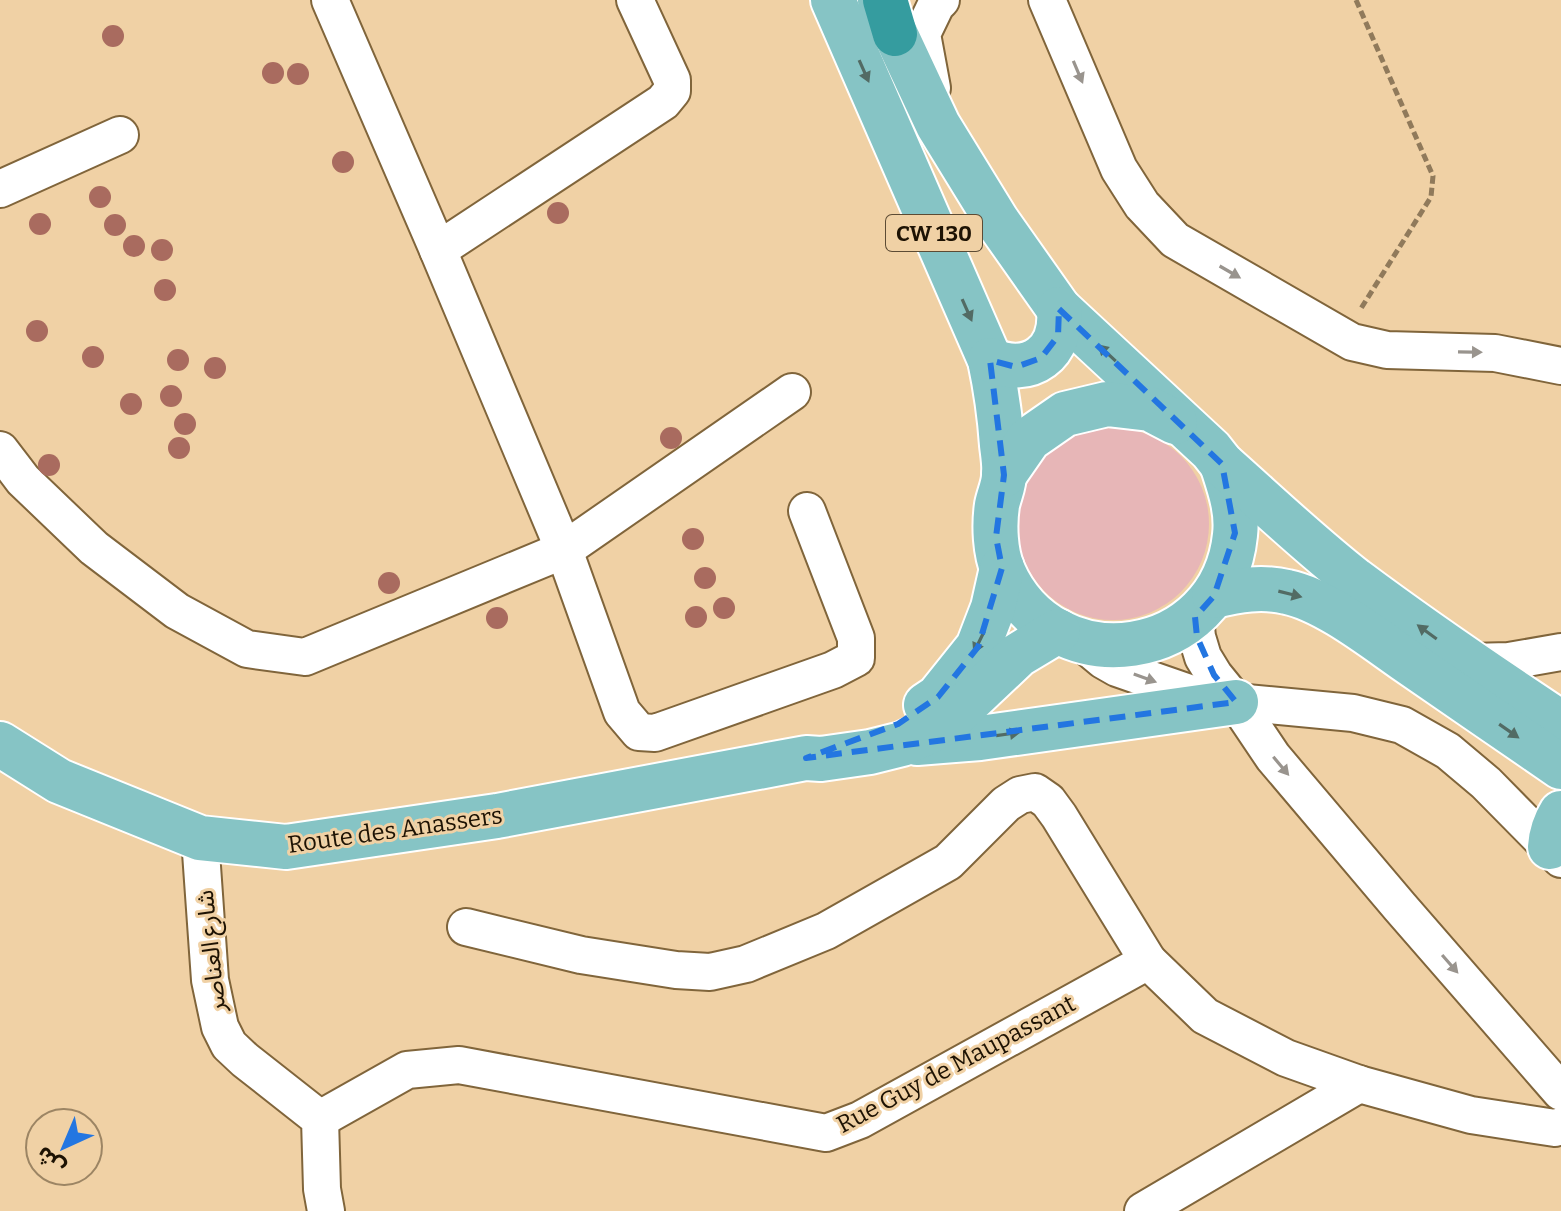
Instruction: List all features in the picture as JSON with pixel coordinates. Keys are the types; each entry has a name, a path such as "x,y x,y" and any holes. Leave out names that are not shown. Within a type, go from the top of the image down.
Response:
{"main road":[{"name":"CW 130","path":"833,0 990,360 1000,416 1004,475"},
{"name":"CW 130","path":"886,11 938,125 997,221 1059,309 1184,426"},
{"path":"990,360 1003,366 1016,367 1041,358 1058,336 1061,322 1059,309"},
{"path":"1561,723 1469,662 1355,579 1222,464 1184,426 1150,409 1107,404 1065,414 1029,439 1004,475 997,505 996,537 1002,568 1015,593 1034,615 1068,636 1109,645 1140,643 1169,633 1204,606 1238,590 1287,592 1311,600 1385,646 1561,767"},
{"path":"1204,606 1229,566 1235,533 1233,499 1222,464"},
{"path":"806,758 898,724 938,697 978,647 993,608 1002,568"},
{"path":"902,744 947,722 1018,655 1068,636"},
{"path":"806,758 836,757 902,744 980,738 1236,702"},
{"name":"Route des Anassers","path":"0,744 59,781 200,838 286,847 497,816 806,758"}],"street":[{"path":"330,0 564,550 622,712 639,732 655,733 833,670 856,658 856,638 807,511"},
{"path":"438,250 663,102 672,91 672,80 635,0"},
{"path":"938,125 922,34 941,0"},
{"path":"1047,0 1119,169 1142,205 1175,240 1352,342 1387,350 1495,353 1561,366"},
{"path":"0,189 120,135"},
{"path":"0,450 23,480 94,548 177,611 247,649 305,657 564,550 792,392"},
{"path":"1204,606 1197,637 1203,657 1273,757 1561,1092"},
{"path":"1068,636 1117,668 1189,693 1236,702 1353,713 1402,725 1448,751 1557,840"},
{"path":"1469,662 1509,661 1561,652"},
{"path":"466,927 581,955 676,970 710,972 746,964 826,931 948,862 1006,804 1020,795 1035,792 1048,801 1059,816 1148,961 1205,1016 1286,1058 1359,1084 1471,1115 1555,1128 1561,1126"},
{"name":"شارع العناصر","path":"200,838 210,980 220,1027 229,1045 245,1060 320,1119"},
{"name":"Rue Guy de Maupassant","path":"320,1119 407,1070 459,1065 826,1133 860,1120 1148,961"},
{"path":"1143,1211 1359,1084"},
{"path":"320,1119 322,1189 326,1211"}],"path":[{"path":"1343,337 1431,197 1433,176 1356,0"}],"highlighted area":[{"path":"1059,309 1222,464 1235,533 1214,596 1195,617 1197,637 1214,675 1236,702 806,758 898,724 938,697 978,647 1002,568 996,537 1004,475 990,360 1016,367 1041,358 1058,336"}],"shaded area":[{"path":"1113,428 1150,435 1181,456 1202,487 1209,524 1202,561 1181,592 1150,613 1113,620 1076,613 1045,592 1024,561 1017,524 1024,487 1045,456 1076,435"}]}
